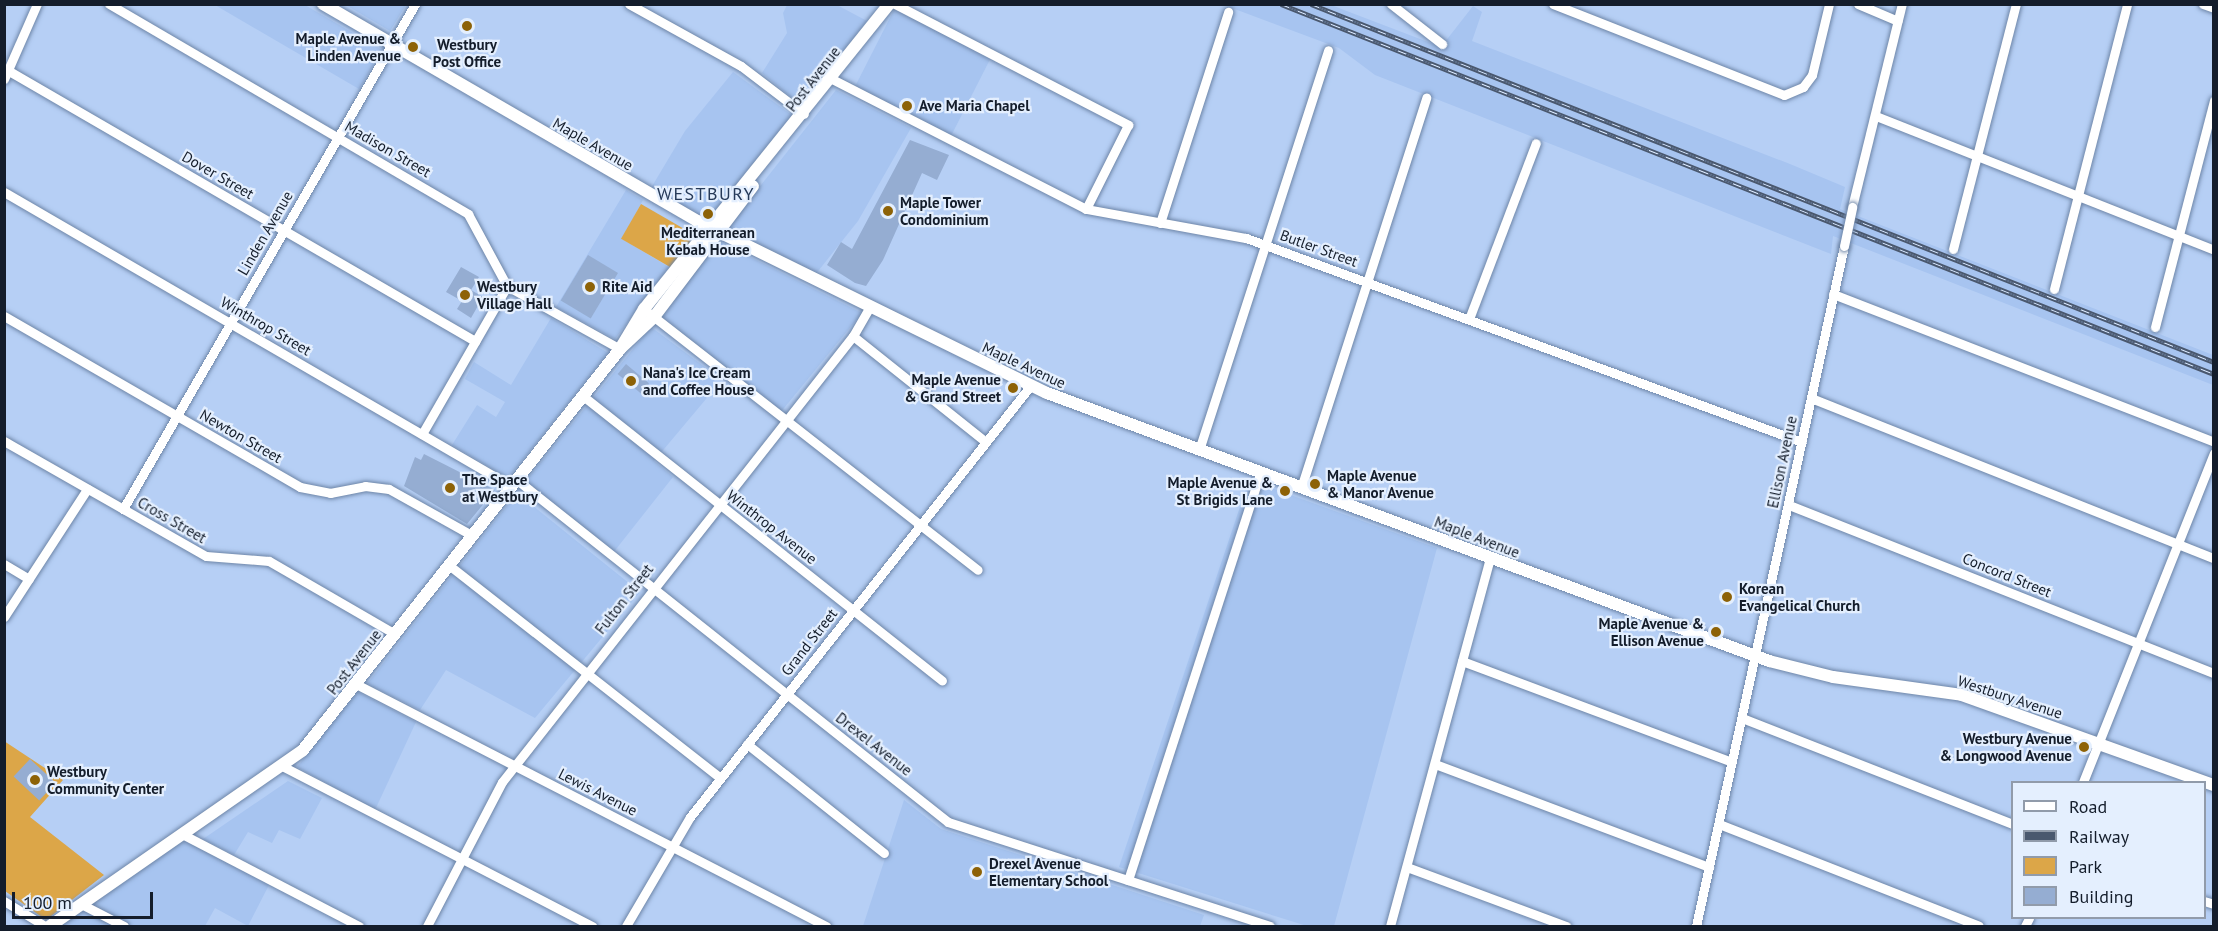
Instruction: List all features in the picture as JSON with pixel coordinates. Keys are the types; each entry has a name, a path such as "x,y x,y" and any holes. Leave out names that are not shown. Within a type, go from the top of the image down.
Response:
{"main road":[{"name":"Maple Avenue","path":"323,4 714,230 1030,385 1260,473 1755,655"},
{"name":"Post Avenue","path":"48,927 186,836 284,767 356,684 450,566 889,4"},
{"name":"Westbury Avenue","path":"1755,655 1833,678 1962,695 2203,781"}],"street":[{"path":"7,75 37,4"},
{"name":"Madison Street","path":"109,4 468,214 507,286"},
{"name":"Linden Avenue","path":"123,509 415,4"},
{"path":"629,4 747,70 804,114"},
{"path":"895,4 1128,124 1086,209"},
{"path":"1391,4 1442,44"},
{"path":"1553,4 1784,95 1803,87 1812,75 1829,4"},
{"path":"1858,4 1898,21"},
{"name":"Ellison Avenue","path":"1696,927 1852,207 1902,4"},
{"path":"1953,249 2016,4"},
{"path":"2054,289 2127,4"},
{"path":"2204,4 2214,9"},
{"path":"1160,223 1228,12"},
{"path":"1199,450 1328,50"},
{"name":"Dover Street","path":"7,75 475,340"},
{"name":"Butler Street","path":"832,79 1086,209 1265,245 1802,442"},
{"path":"1301,488 1426,98"},
{"path":"2155,327 2214,101"},
{"path":"1876,116 2214,250"},
{"path":"1468,319 1536,143"},
{"name":"Winthrop Street","path":"4,192 422,434 514,483"},
{"path":"422,434 507,286 620,349"},
{"path":"1833,294 2214,442"},
{"name":"Fulton Street","path":"427,927 514,766 585,672 854,336 870,307"},
{"path":"649,313 978,570"},
{"name":"Newton Street","path":"4,316 300,487 330,493 365,486 389,489 473,536"},
{"path":"854,336 986,442"},
{"name":"Grand Street","path":"626,927 670,846 720,778 1030,385"},
{"name":"Winthrop Avenue","path":"583,396 942,681"},
{"path":"1811,398 2214,558"},
{"name":"Cross Street","path":"4,441 206,556 269,561 395,634"},
{"path":"2084,781 2214,453"},
{"path":"1128,880 1260,473"},
{"name":"Drexel Avenue","path":"514,483 652,588 948,822 1268,926"},
{"path":"4,617 87,489"},
{"name":"Concord Street","path":"1789,505 2214,674"},
{"path":"1390,927 1490,558"},
{"path":"4,564 29,579"},
{"path":"450,566 720,778"},
{"path":"1462,661 1732,762"},
{"name":"Lewis Avenue","path":"356,684 826,927"},
{"path":"1742,718 2011,824"},
{"path":"747,744 884,853"},
{"path":"1435,764 1709,867"},
{"path":"284,767 592,927"},
{"path":"1719,824 1979,927"},
{"path":"186,836 359,927"},
{"path":"1407,867 1566,927"},
{"path":"4,901 48,927"},
{"path":"83,905 124,927"}],"shaded area":[{"path":"215,5 305,5 382,50 359,89"},
{"path":"346,5 406,5 390,31"},
{"path":"787,5 837,5 867,21 802,106 762,73 787,33 783,13"},
{"path":"1224,5 1331,5 1441,47 1473,6 1482,12 1472,41 1845,187 1840,209 2213,355 2213,385 1833,236 1831,254 1375,75 1339,48"},
{"path":"895,8 991,57 950,137 854,88"},
{"path":"733,72 793,116 710,221 651,188 685,131"},
{"path":"836,90 911,128 858,221 815,275 727,228"},
{"path":"626,190 643,200 622,239 669,267 615,339 556,307"},
{"path":"718,241 862,313 780,413 660,315"},
{"path":"551,318 608,353 508,478 452,445 477,405 496,417 505,402 465,379 474,362 511,385"},
{"path":"651,327 722,380 654,461 673,477 613,553 525,482"},
{"path":"1249,480 1437,548 1334,926 1307,926 1119,867"},
{"path":"517,493 640,592 535,718 446,670 420,710 367,684"},
{"path":"358,692 416,722 375,810 297,767"},
{"path":"288,781 322,798 300,839 279,830 272,843 248,832 234,855 203,839"},
{"name":"Drexel Avenue Elementary School","path":"904,800 941,829 1204,915 1200,926 863,926"},
{"path":"186,836 271,881 248,926 215,908 205,926 50,926"}],"green space":[{"path":"641,204 694,235 674,269 621,239"},
{"path":"4,741 63,780 30,817 104,875 46,920 5,891"}],"building":[{"name":"Maple Tower Condominium","path":"910,140 949,155 937,180 922,173 883,260 866,286 855,283 827,265 841,242 852,249"},
{"name":"Rite Aid","path":"588,255 618,273 591,318 561,300"},
{"name":"Westbury Village Hall","path":"461,267 479,277 471,290 483,297 471,318 457,309 462,301 446,292"},
{"path":"626,364 649,383 641,393 618,374"},
{"name":"The Space at Westbury","path":"424,454 495,490 467,524 404,486 415,457 421,460"},
{"name":"Westbury Community Center","path":"30,759 56,783 39,800 14,777"}],"railway":[{"path":"1281,4 2214,374"},
{"path":"1311,4 2214,362"}],"place":[{"name":"Westbury Post Office","path":"467,26"},
{"name":"Maple Avenue & Linden Avenue","path":"413,47"},
{"name":"Ave Maria Chapel","path":"907,106"},
{"name":"Maple Tower Condominium","path":"888,211"},
{"name":"Mediterranean Kebab House","path":"708,214"},
{"name":"Rite Aid","path":"590,287"},
{"name":"Westbury Village Hall","path":"465,295"},
{"name":"Nana's Ice Cream and Coffee House","path":"631,381"},
{"name":"Maple Avenue & Grand Street","path":"1013,388"},
{"name":"Maple Avenue & Manor Avenue","path":"1315,484"},
{"name":"The Space at Westbury","path":"450,488"},
{"name":"Maple Avenue & St Brigids Lane","path":"1285,491"},
{"name":"Korean Evangelical Church","path":"1727,597"},
{"name":"Maple Avenue & Ellison Avenue","path":"1716,632"},
{"name":"Westbury Avenue & Longwood Avenue","path":"2084,747"},
{"name":"Westbury Community Center","path":"35,780"},
{"name":"Drexel Avenue Elementary School","path":"977,872"}],"district":[{"name":"WESTBURY","path":"706,194"}]}
